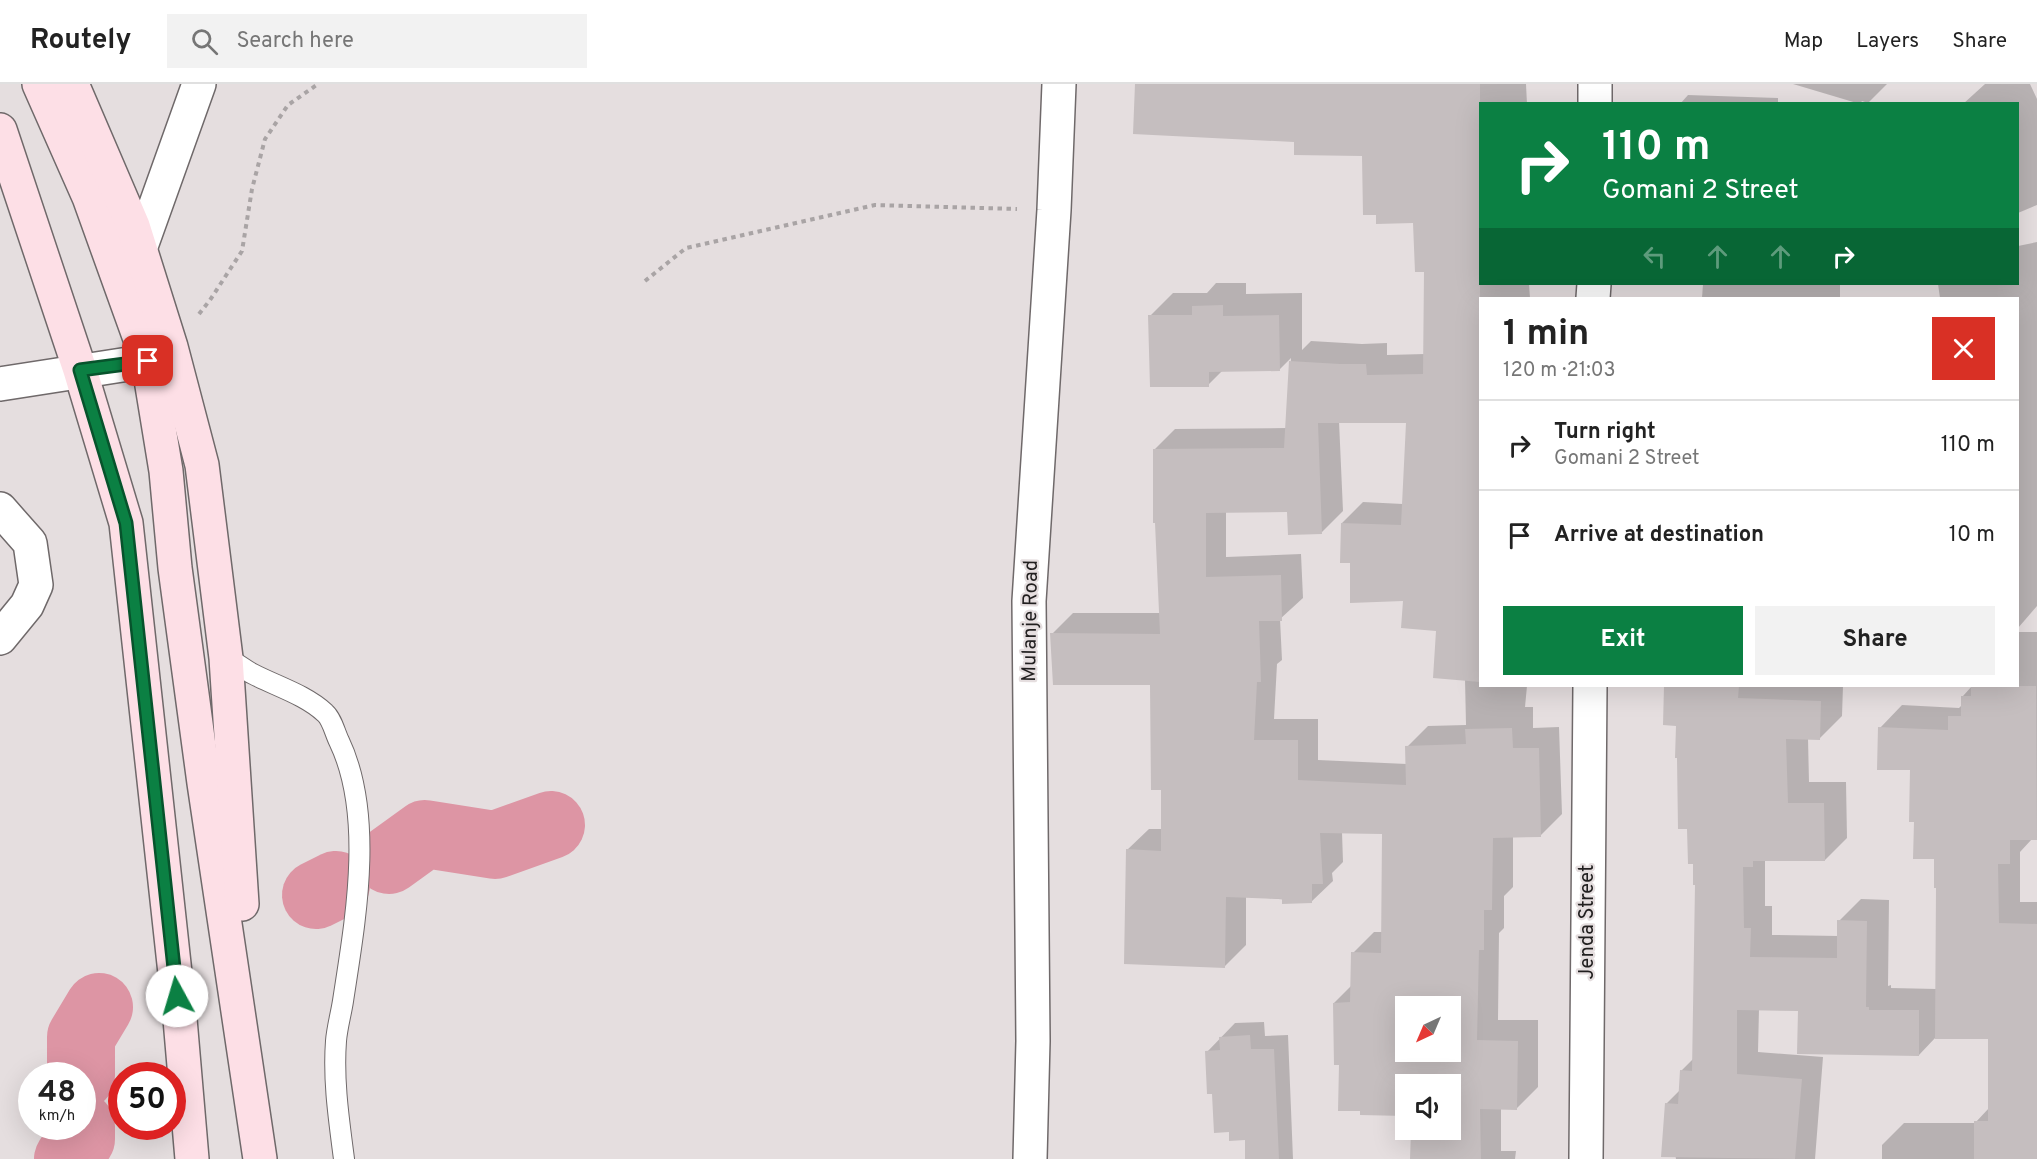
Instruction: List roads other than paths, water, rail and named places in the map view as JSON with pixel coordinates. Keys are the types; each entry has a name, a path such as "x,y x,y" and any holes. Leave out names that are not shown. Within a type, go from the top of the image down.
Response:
{"main road":[{"path":"39,84 160,354 202,465 226,658 258,1147"},
{"path":"72,84 133,226 140,249 160,354 166,471 175,568 204,783 258,1147"},
{"path":"0,130 80,370 126,523 180,1019 192,1159"}],"street":[{"path":"140,249 199,84"},
{"name":"Mulanje Road","path":"1030,1159 1033,1029 1029,602 1054,210 1059,84"},
{"path":"1595,84 1595,102"},
{"path":"0,384 160,354"},
{"path":"0,509 30,543 36,585 27,605 0,638"},
{"name":"Jenda Street","path":"1586,1159 1590,687"}],"lane":[{"path":"226,658 304,699 327,714 343,749 355,789 359,843 358,890 336,1040 336,1087 344,1159"}],"waterway":[{"path":"389,860 425,834 495,845 551,825"},
{"path":"316,895 336,885"},
{"path":"81,1062 81,1037 99,1007"},
{"path":"68,1159 80,1140"}]}
